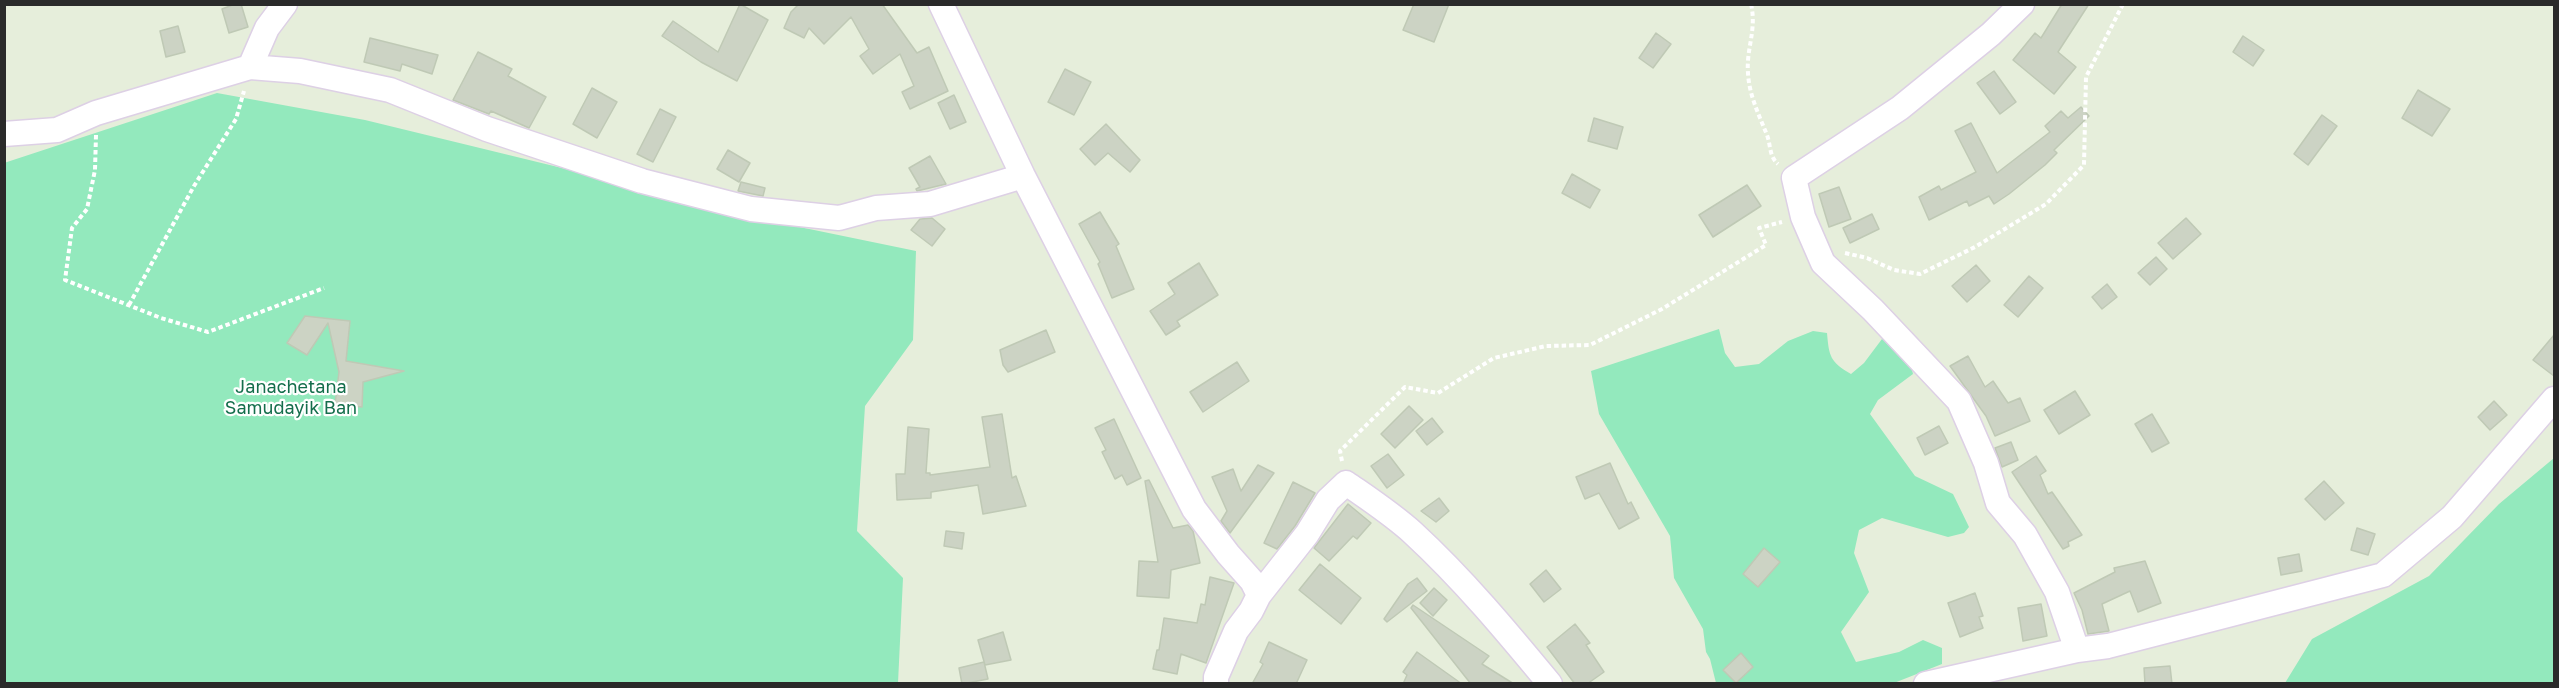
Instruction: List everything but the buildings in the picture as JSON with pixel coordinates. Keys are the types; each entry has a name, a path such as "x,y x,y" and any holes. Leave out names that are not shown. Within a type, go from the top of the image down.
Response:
{"street":[{"path":"250,67 267,28 285,4"},
{"path":"941,4 1023,176 1194,509 1252,581 1259,595"},
{"path":"2022,4 1991,34 1900,108 1794,178 1803,217 1823,263 1874,310 1959,401 1986,463 1998,503 2025,535 2058,592 2077,650"},
{"path":"4,134 57,130 96,113 250,67 300,71 390,90 488,129 631,177 751,209 838,218 876,208 930,204 1023,176"},
{"path":"1926,684 2077,650 2119,643 2383,575 2452,517 2554,399"},
{"path":"1216,684 1216,677 1236,631 1251,611 1259,595 1307,534 1328,500 1346,483 1386,510 1413,534 1496,619 1550,684"}],"path":[{"path":"1751,4 1755,20 1748,73 1755,107 1769,138 1772,159 1794,178"},
{"path":"1823,263 1845,253 1867,258 1894,270 1920,274 1975,248 2046,204 2084,165 2086,77 2123,4"},
{"path":"129,305 194,186 236,119 250,67"},
{"path":"96,113 95,170 87,209 72,228 65,280 208,332 324,288"},
{"path":"1346,483 1340,451 1405,387 1438,393 1494,358 1546,346 1590,345 1662,309 1766,245 1759,228 1803,217"}],"green space":[{"name":"Janachetana Samudayik Ban","path":"217,93 365,120 562,168 717,210 916,251 913,340 865,406 857,531 903,578 898,683 5,683 4,163"},
{"path":"1719,329 1725,353 1735,367 1759,364 1788,341 1813,331 1827,333 1832,358 1851,374 1864,363 1882,339 1892,344 1906,358 1913,374 1878,400 1870,414 1915,476 1953,494 1969,527 1964,533 1948,537 1882,518 1859,530 1854,553 1869,592 1841,632 1856,662 1899,652 1923,640 1942,648 1942,664 1894,683 1716,683 1706,652 1703,629 1674,578 1670,536 1599,414 1591,371"},
{"path":"2554,458 2554,683 2285,683 2312,639 2429,576 2499,504"}]}
